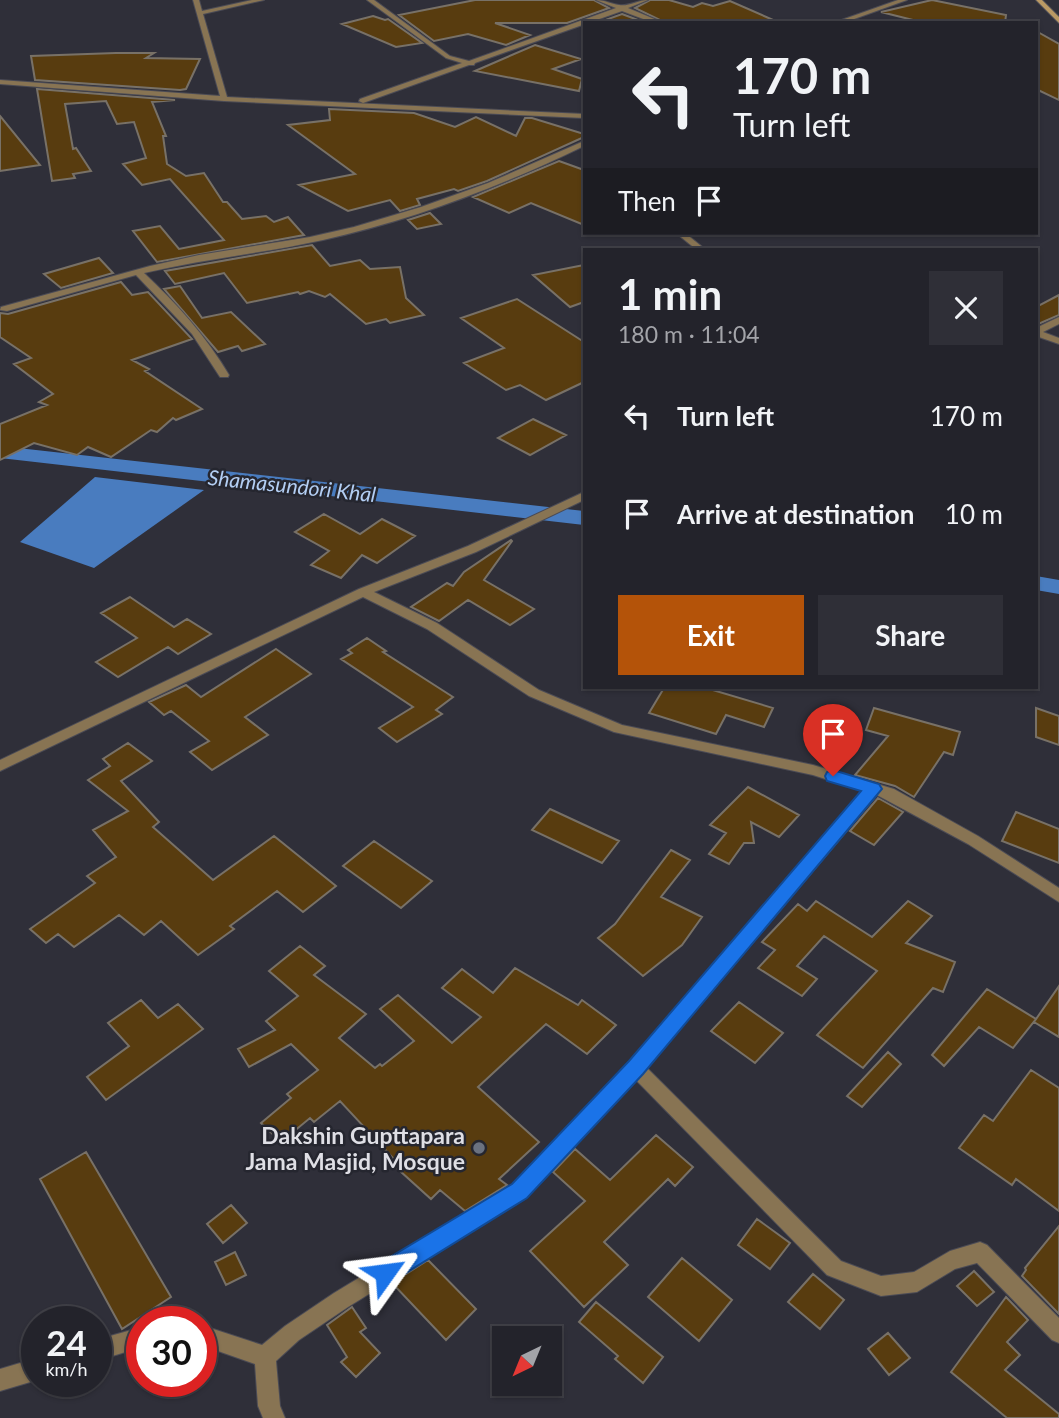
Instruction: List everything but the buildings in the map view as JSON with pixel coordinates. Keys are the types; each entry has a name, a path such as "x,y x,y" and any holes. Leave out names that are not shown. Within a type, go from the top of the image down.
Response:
{"main road":[{"path":"1039,0 1059,21"}],"street":[{"path":"196,0 224,99"},
{"path":"200,13 261,0"},
{"path":"370,0 449,57 472,64"},
{"path":"599,0 656,21"},
{"path":"586,21 645,0"},
{"path":"841,21 888,2 904,0"},
{"path":"354,103 472,64 583,22"},
{"path":"0,82 224,99 354,103 583,116"},
{"path":"4,309 76,286 138,272 201,258 325,237 447,200 541,165 583,144"},
{"path":"683,235 699,248"},
{"path":"138,272 183,315 208,346 224,375"},
{"path":"1038,332 1059,320"},
{"path":"1038,334 1059,341"},
{"path":"0,765 363,592 472,550 583,496"},
{"path":"363,592 432,626 534,693 619,729 813,770 889,793 973,840 1059,896"},
{"path":"265,1357 292,1333 341,1300 519,1191 636,1068 873,789"},
{"path":"636,1068 834,1268 881,1286 917,1282 950,1261 980,1252 1059,1333"},
{"path":"217,1340 265,1357"},
{"path":"265,1357 269,1406 274,1418"},
{"path":"0,1380 21,1374"}],"water":[{"path":"95,477 204,490 94,568 20,542"}],"waterway":[{"name":"Shamasundori Khal","path":"0,452 583,518"},
{"name":"Shamasundori Khal","path":"1038,583 1059,587"}],"place":[{"name":"Dakshin Gupttapara Jama Masjid, Mosque","path":"479,1148"}],"route":[{"path":"385,1273 519,1191 636,1068 873,789 833,776"}]}
